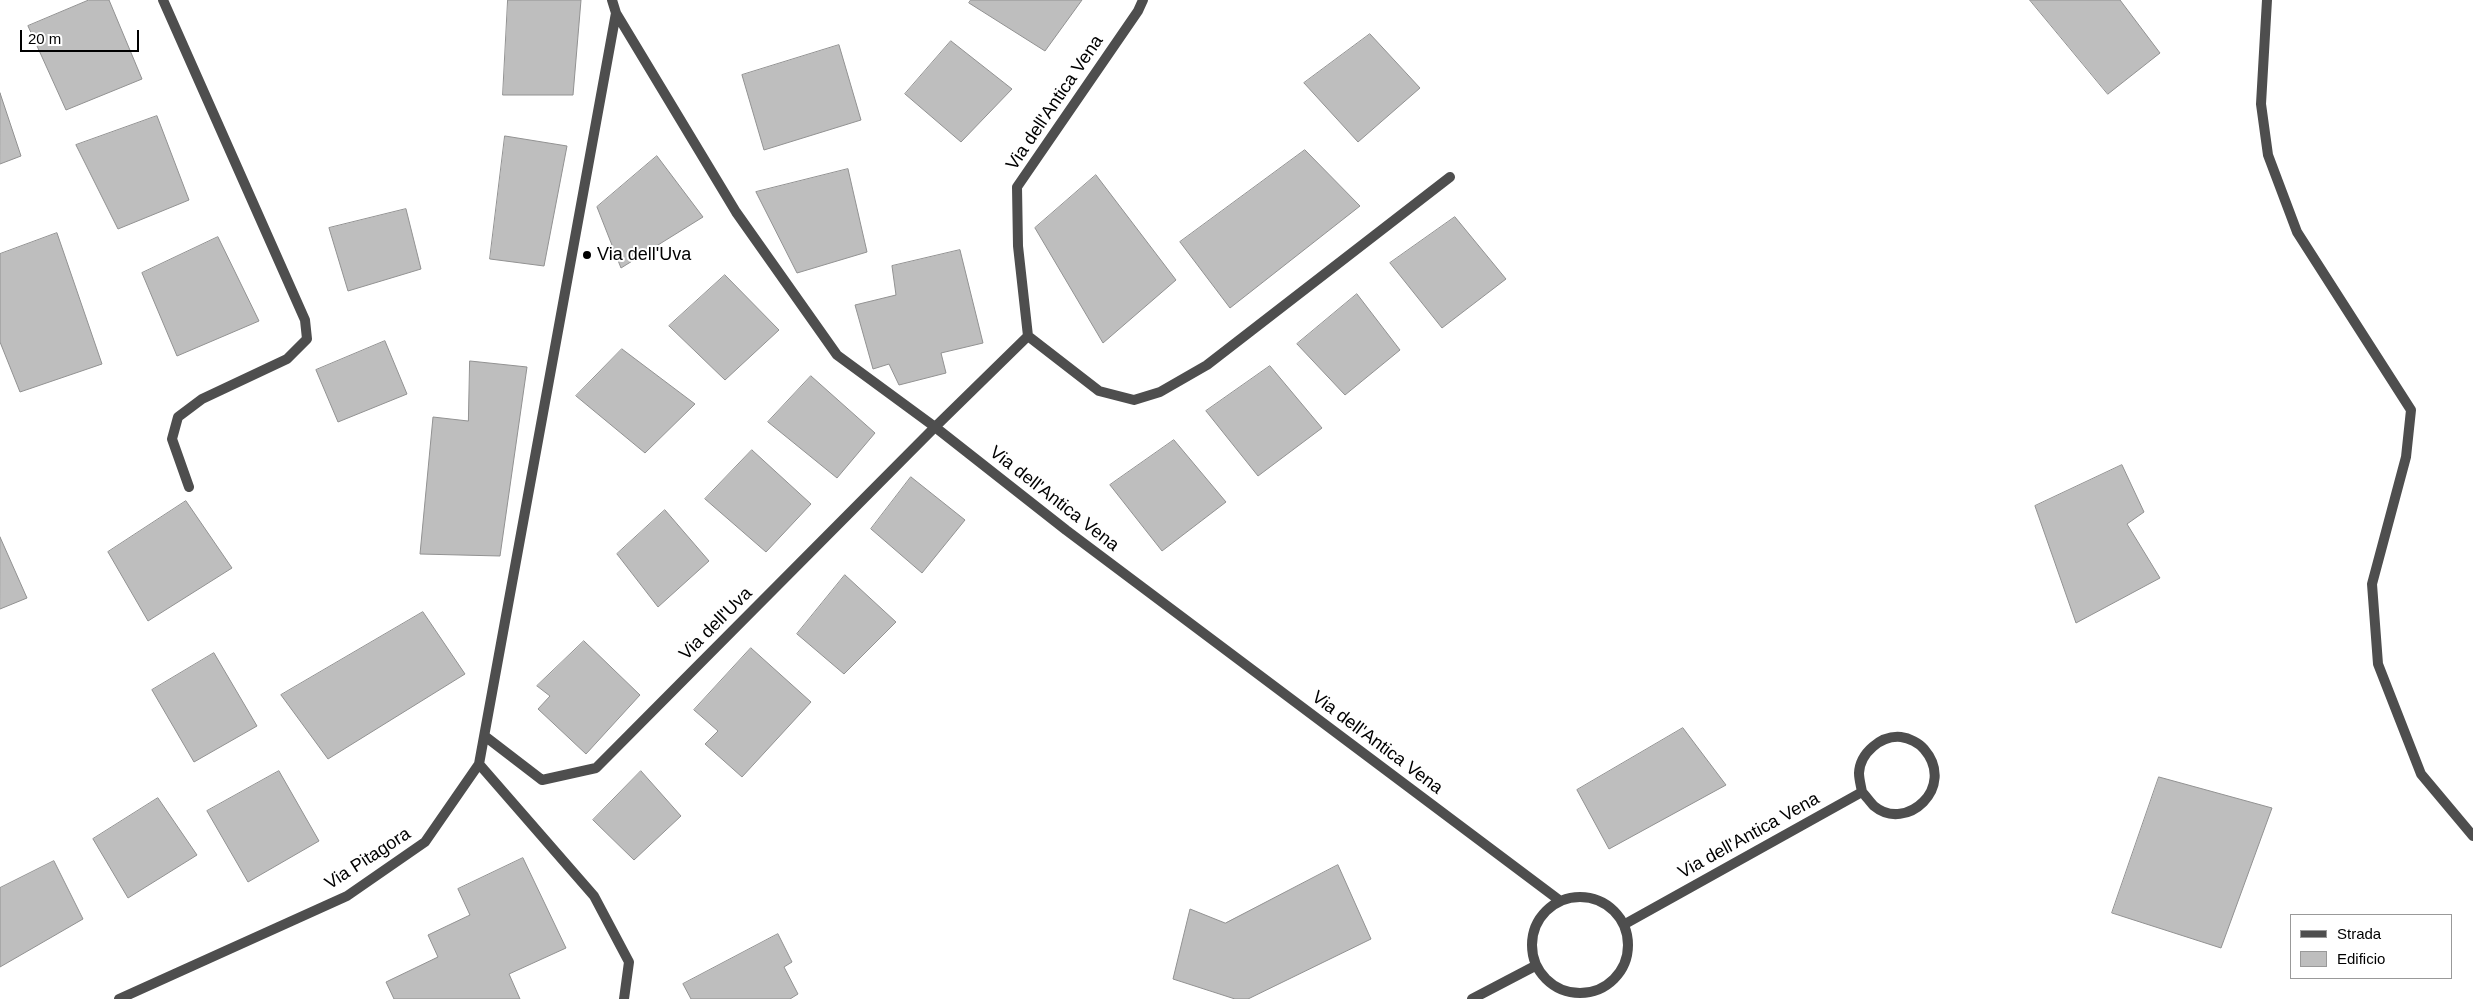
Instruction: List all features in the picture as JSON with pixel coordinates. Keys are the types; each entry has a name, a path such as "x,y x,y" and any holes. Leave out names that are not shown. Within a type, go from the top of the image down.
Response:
{"street":[{"path":"163,0 305,320 307,339 287,359 202,399 178,417 172,439 189,487"},
{"path":"612,0 616,13 736,212 837,355 934,427 1028,336 1099,390 1134,400 1160,392 1206,365 1450,177"},
{"path":"2267,0 2261,104 2268,155 2297,232 2411,410 2406,457 2372,584 2378,664 2421,774 2473,836"},
{"name":"Via dell'Antica Vena","path":"1028,336 1018,246 1017,188 1145,1"},
{"path":"616,13 543,407 480,764 594,896 628,962 624,999"},
{"name":"Via dell'Antica Vena","path":"934,427 1066,530 1559,900"},
{"name":"Via dell'Uva","path":"486,737 542,780 596,768 934,427"},
{"path":"1901,737 1920,744 1932,759 1936,779 1929,798 1914,810 1894,814 1875,807 1862,792 1859,772 1865,753 1881,741 1901,737"},
{"name":"Via Pitagora","path":"119,999 347,896 425,842 480,764"},
{"name":"Via dell'Antica Vena","path":"1625,924 1862,792"},
{"path":"1585,896 1608,905 1625,924 1629,950 1621,974 1601,990 1576,995 1552,986 1535,966 1531,941 1540,917 1559,900 1585,896"},
{"path":"1472,999 1535,966"}],"building":[{"path":"89,0 109,0 142,79 66,110 28,26"},
{"path":"508,0 581,0 573,95 503,95"},
{"path":"971,0 1082,0 1045,51 969,3"},
{"path":"2030,0 2120,0 2160,53 2108,94"},
{"path":"1370,34 1420,88 1358,142 1304,83"},
{"path":"951,41 1012,89 961,142 905,94"},
{"path":"839,45 861,120 764,150 742,75"},
{"path":"0,93 21,156 0,164"},
{"path":"157,116 189,200 118,229 76,145"},
{"path":"505,136 567,146 544,266 490,259"},
{"path":"1305,150 1360,206 1230,308 1180,242"},
{"path":"657,156 703,217 621,268 597,207"},
{"path":"848,169 867,252 797,273 756,192"},
{"path":"1096,175 1176,280 1103,343 1035,228"},
{"path":"406,209 421,269 348,291 329,228"},
{"path":"1455,217 1506,279 1442,328 1390,263"},
{"path":"57,233 102,364 20,392 0,342 0,254"},
{"path":"218,237 259,321 177,356 142,273"},
{"path":"960,250 983,343 941,353 946,373 899,385 889,364 873,369 855,305 896,295 892,266"},
{"path":"725,275 779,330 725,380 669,326"},
{"path":"1357,294 1400,350 1345,395 1297,344"},
{"path":"385,341 407,394 338,422 316,370"},
{"path":"622,349 695,404 645,453 576,396"},
{"path":"470,361 527,367 500,556 420,554 433,417 468,421"},
{"path":"1270,366 1322,428 1258,476 1206,411"},
{"path":"811,376 875,433 837,478 768,422"},
{"path":"1174,440 1226,502 1162,551 1110,485"},
{"path":"752,450 811,504 766,552 705,499"},
{"path":"2122,465 2144,512 2127,524 2160,578 2076,623 2035,506"},
{"path":"911,477 965,520 922,573 871,529"},
{"path":"186,501 232,568 148,621 108,552"},
{"path":"665,510 709,561 658,607 617,554"},
{"path":"0,537 27,598 0,609"},
{"path":"845,575 896,622 844,674 797,634"},
{"path":"423,612 465,674 328,759 281,695"},
{"path":"584,641 640,695 586,754 538,709 550,696 537,686"},
{"path":"751,648 811,702 742,777 705,744 718,731 694,710"},
{"path":"214,653 257,726 194,762 152,690"},
{"path":"1683,728 1726,785 1609,849 1577,790"},
{"path":"279,771 319,841 248,882 207,811"},
{"path":"641,771 681,816 634,860 593,820"},
{"path":"2159,777 2272,808 2221,948 2112,913"},
{"path":"158,798 197,855 128,898 93,839"},
{"path":"523,858 566,948 509,974 520,999 394,999 386,982 438,957 428,935 470,915 458,889"},
{"path":"54,861 83,919 0,967 0,888"},
{"path":"1338,865 1371,939 1248,999 1235,999 1173,979 1190,909 1225,923"},
{"path":"778,934 792,962 784,967 798,994 790,999 691,999 683,984"}],"place":[{"name":"Via dell'Uva","path":"587,255"}]}
